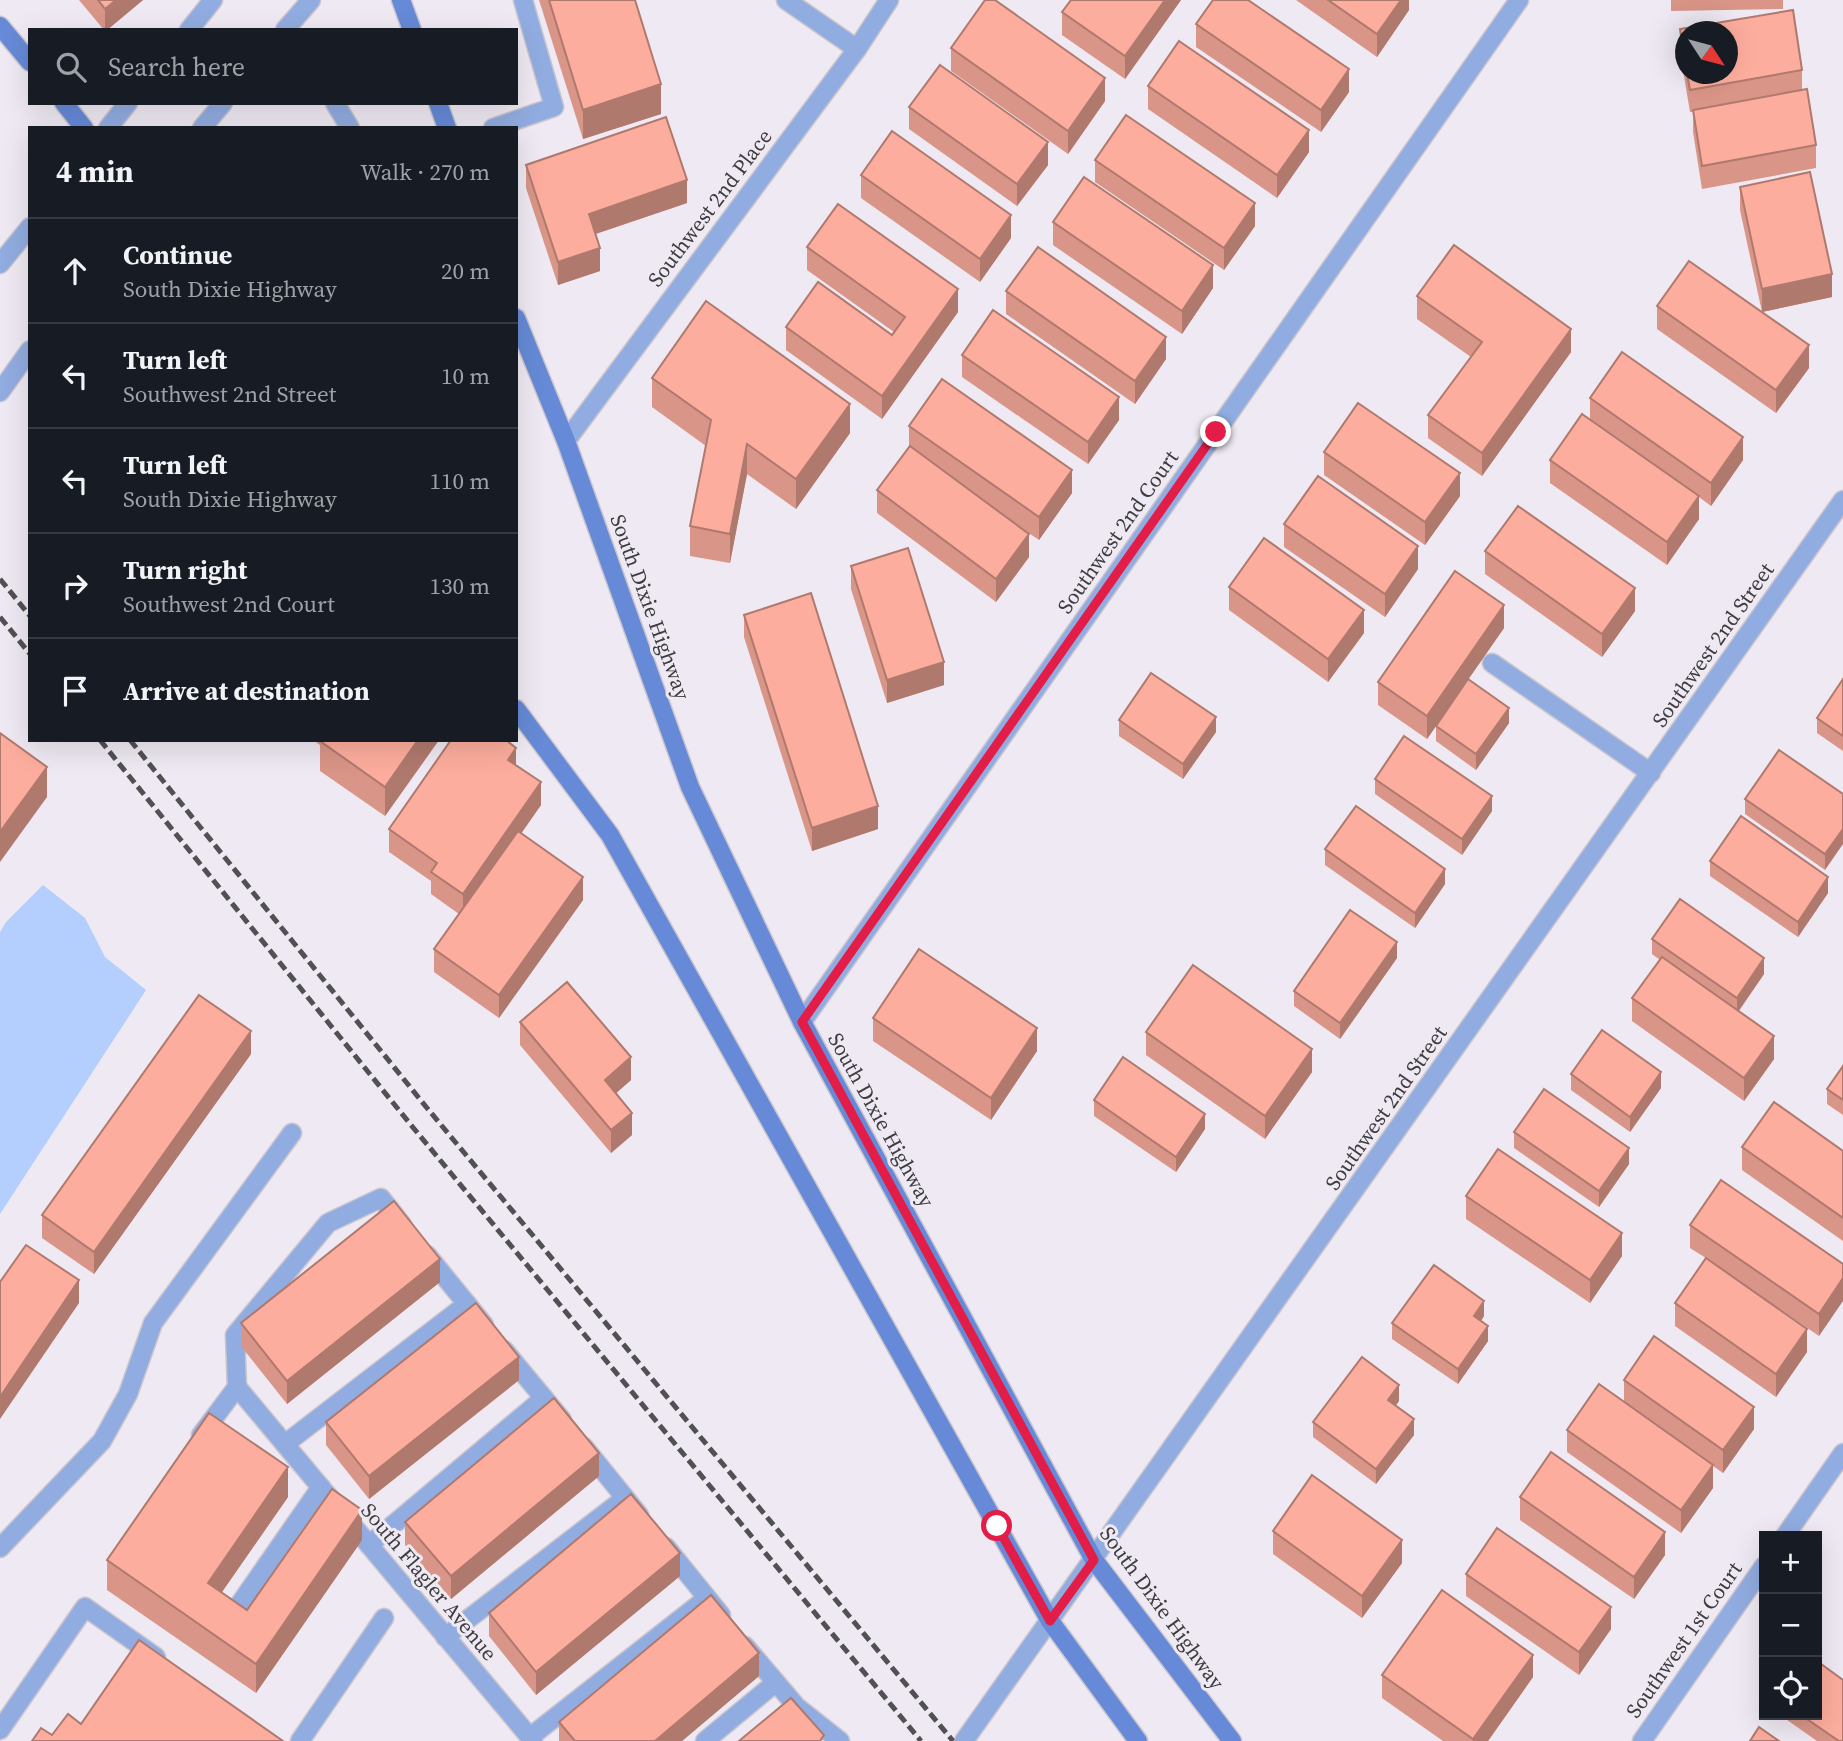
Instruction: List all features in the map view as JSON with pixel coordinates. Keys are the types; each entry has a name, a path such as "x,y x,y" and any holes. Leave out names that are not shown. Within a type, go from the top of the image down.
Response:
{"main road":[{"path":"401,0 411,28"},
{"path":"0,26 28,60"},
{"path":"66,105 82,126"},
{"path":"439,105 446,126"},
{"name":"South Dixie Highway","path":"518,323 566,441 690,787 802,1022 1094,1560 1232,1741"},
{"path":"518,712 610,835 1050,1621 1138,1741"}],"street":[{"path":"191,28 213,0"},
{"path":"287,28 310,0"},
{"path":"499,126 554,107 523,0"},
{"path":"786,0 856,49"},
{"name":"Southwest 2nd Place","path":"566,441 890,0"},
{"name":"Southwest 2nd Court","path":"802,1022 1519,0"},
{"path":"110,126 126,105"},
{"path":"204,126 221,105"},
{"path":"336,105 350,126"},
{"path":"0,264 28,229"},
{"path":"0,392 28,353"},
{"name":"Southwest 2nd Street","path":"964,1741 1843,500"},
{"path":"1492,663 1651,773"},
{"path":"0,1548 102,1441 128,1394 153,1323 292,1133"},
{"path":"187,1454 237,1387 235,1335 328,1223 381,1198 775,1684 797,1707 840,1741"},
{"path":"285,1444 467,1304"},
{"name":"South Flagler Avenue","path":"237,1387 531,1739"},
{"path":"369,1545 544,1398"},
{"path":"1788,1531 1843,1453"},
{"path":"230,1618 321,1487"},
{"path":"445,1637 625,1498"},
{"name":"Southwest 1st Court","path":"1642,1741 1759,1573"},
{"path":"531,1739 707,1598"},
{"path":"0,1730 85,1607 175,1670"},
{"path":"300,1741 384,1618"},
{"path":"705,1741 775,1684"}],"water":[{"path":"43,885 85,918 105,957 146,990 0,1214 0,932 6,922"}],"building":[{"path":"98,0 116,0 105,9"},
{"path":"549,0 635,0 661,84 583,110"},
{"path":"985,0 995,0 1105,78 1068,131 951,48"},
{"path":"1071,0 1165,0 1125,56 1062,12"},
{"path":"1213,0 1248,0 1349,69 1321,110 1196,24"},
{"path":"1328,0 1401,0 1377,34"},
{"path":"1793,10 1802,70 1738,81 1738,21 1728,21"},
{"path":"1179,41 1309,130 1277,175 1148,86"},
{"path":"940,65 1048,142 1017,184 909,107"},
{"path":"1689,84 1724,84 1690,90"},
{"path":"1807,89 1816,145 1702,166 1693,110"},
{"path":"1126,115 1255,203 1224,248 1095,160"},
{"path":"666,117 687,180 589,214 600,248 558,262 526,165"},
{"path":"892,131 1011,215 980,259 861,175"},
{"path":"1810,172 1832,274 1762,289 1740,187"},
{"path":"1084,177 1213,265 1182,311 1053,222"},
{"path":"838,204 958,289 882,396 786,327 818,282 892,335 905,317 807,247"},
{"path":"1454,245 1571,329 1482,453 1428,415 1482,342 1417,296"},
{"path":"1038,247 1166,337 1135,381 1006,291"},
{"path":"1689,261 1809,345 1776,390 1657,306"},
{"path":"706,301 850,404 796,479 747,444 730,534 690,526 711,420 652,378"},
{"path":"993,310 1119,397 1088,442 962,355"},
{"path":"1622,352 1743,437 1711,483 1590,398"},
{"path":"942,379 1072,470 1039,517 909,426"},
{"path":"1358,403 1460,473 1425,522 1324,452"},
{"path":"1582,414 1699,496 1667,542 1550,460"},
{"path":"910,446 1029,534 996,579 877,490"},
{"path":"1318,476 1418,546 1385,594 1284,524"},
{"path":"1518,506 1635,588 1602,634 1485,551"},
{"path":"1264,538 1364,610 1328,659 1229,587"},
{"path":"908,548 944,662 887,680 851,566"},
{"path":"1455,571 1504,605 1427,716 1378,682"},
{"path":"811,593 878,806 812,828 744,615"},
{"path":"1151,673 1216,717 1183,764 1119,720"},
{"path":"1468,679 1509,708 1476,754 1436,726"},
{"path":"1843,679 1843,736 1817,718"},
{"path":"0,733 47,767 0,832"},
{"path":"1404,736 1492,796 1462,839 1375,779"},
{"path":"321,742 417,742 385,787"},
{"path":"450,742 508,742 516,748 508,760 541,782 463,894 431,872 437,863 389,829"},
{"path":"1779,750 1843,794 1843,829 1825,854 1745,799"},
{"path":"1356,806 1445,869 1415,913 1325,849"},
{"path":"1741,816 1828,877 1798,922 1710,861"},
{"path":"518,831 583,877 499,995 434,949"},
{"path":"1680,899 1764,958 1737,998 1652,939"},
{"path":"1350,910 1397,942 1340,1023 1294,991"},
{"path":"919,949 1037,1028 991,1098 873,1018"},
{"path":"1662,957 1774,1036 1744,1078 1632,998"},
{"path":"1193,965 1312,1049 1265,1116 1146,1032"},
{"path":"567,982 631,1057 605,1080 632,1113 611,1130 520,1022"},
{"path":"199,995 251,1031 94,1252 42,1215"},
{"path":"1602,1030 1661,1072 1630,1117 1571,1074"},
{"path":"1123,1057 1205,1114 1176,1157 1094,1100"},
{"path":"1843,1066 1843,1100 1827,1089"},
{"path":"1544,1089 1629,1148 1599,1191 1514,1132"},
{"path":"1774,1102 1843,1151 1843,1218 1742,1147"},
{"path":"1498,1149 1622,1233 1590,1280 1466,1196"},
{"path":"1721,1180 1843,1264 1843,1278 1819,1314 1690,1225"},
{"path":"394,1201 440,1259 287,1381 241,1323"},
{"path":"26,1245 79,1280 0,1397 0,1282"},
{"path":"1706,1258 1807,1329 1776,1374 1675,1303"},
{"path":"1434,1265 1484,1301 1474,1316 1488,1326 1458,1369 1392,1323"},
{"path":"476,1303 519,1357 369,1476 326,1422"},
{"path":"1654,1336 1754,1407 1723,1450 1624,1380"},
{"path":"1362,1357 1399,1385 1388,1400 1414,1419 1376,1469 1313,1422"},
{"path":"1599,1384 1713,1465 1681,1510 1567,1430"},
{"path":"554,1398 599,1453 451,1576 405,1522"},
{"path":"209,1413 288,1467 208,1583 247,1610 332,1489 362,1510 256,1664 107,1560"},
{"path":"1551,1452 1665,1532 1634,1577 1520,1497"},
{"path":"1312,1475 1402,1540 1362,1596 1273,1531"},
{"path":"631,1494 680,1553 536,1672 489,1613"},
{"path":"1497,1528 1611,1607 1579,1652 1466,1574"},
{"path":"1442,1590 1533,1655 1473,1739 1382,1675"},
{"path":"711,1595 759,1653 655,1741 575,1741 559,1722"},
{"path":"139,1640 283,1741 32,1741 41,1728 52,1735 68,1714 81,1724"},
{"path":"1822,1665 1843,1680 1843,1741 1808,1720 1822,1720"},
{"path":"791,1698 824,1735 820,1741 739,1741"},
{"path":"1759,1727 1779,1741 1750,1741"}],"railway":[{"path":"0,579 28,614"},
{"path":"0,617 28,652"},
{"path":"102,742 411,1125 921,1741"},
{"path":"132,742 427,1108 953,1741"}],"route":[{"path":"997,1526 1050,1621 1094,1560 802,1022 1216,432"}]}
